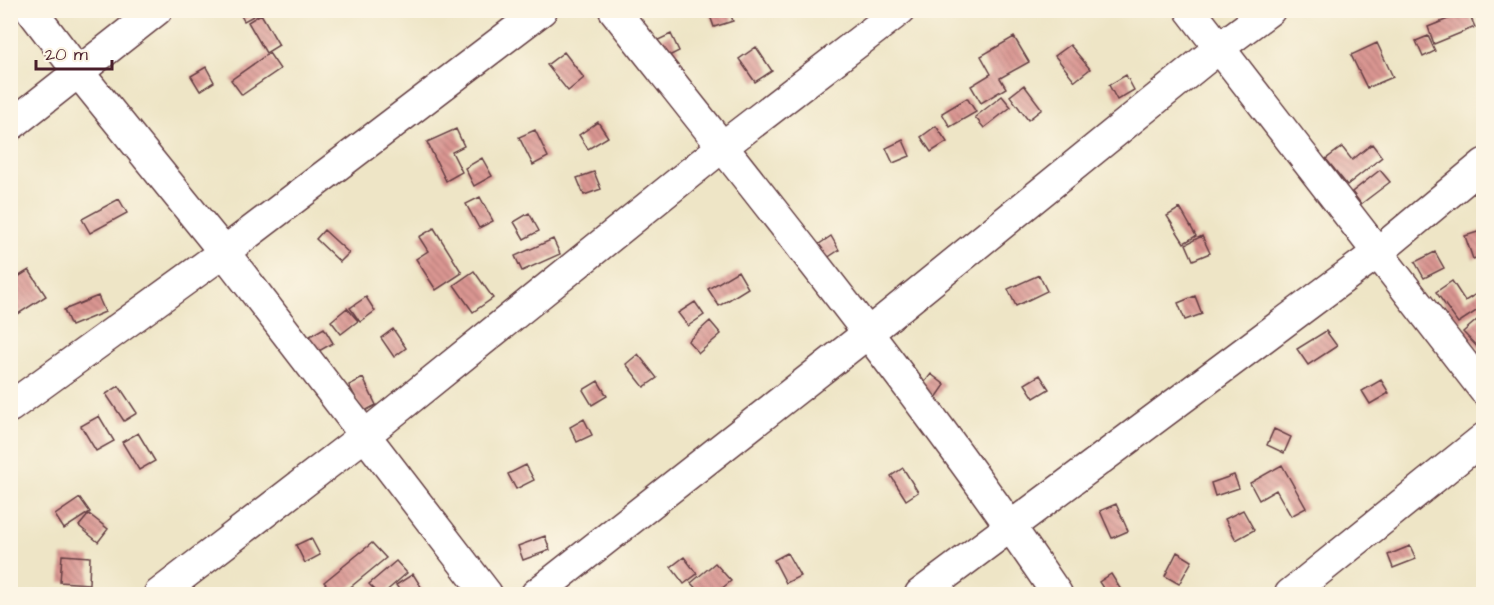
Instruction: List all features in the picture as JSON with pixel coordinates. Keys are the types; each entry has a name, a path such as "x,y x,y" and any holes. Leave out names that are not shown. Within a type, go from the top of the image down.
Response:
{"street":[{"path":"31,10 224,252 487,594"},
{"path":"10,126 157,10"},
{"path":"10,407 224,252 542,10"},
{"path":"614,10 868,333 1011,526 1057,594"},
{"path":"159,594 364,436 722,147 900,10"},
{"path":"1191,10 1484,390"},
{"path":"536,594 868,333 1219,48 1270,10"},
{"path":"920,594 1377,253 1484,164"},
{"path":"1290,594 1484,438"}],"building":[{"path":"238,10 257,10 259,13 244,21"},
{"path":"708,10 729,10 733,21 714,27"},
{"path":"1468,11 1475,27 1434,44 1428,27"},
{"path":"261,14 279,45 266,53 248,22"},
{"path":"671,34 679,51 665,58 656,41"},
{"path":"1428,36 1435,51 1423,57 1416,41"},
{"path":"1014,37 1029,62 1000,78 1006,88 981,103 971,86 991,74 981,56"},
{"path":"1377,43 1393,77 1367,88 1351,55"},
{"path":"1070,45 1090,69 1075,81 1055,56"},
{"path":"756,47 772,71 755,82 739,59"},
{"path":"564,52 584,78 568,91 547,65"},
{"path":"269,53 280,69 242,95 231,80"},
{"path":"206,67 214,82 200,91 191,76"},
{"path":"1126,75 1134,90 1117,100 1109,85"},
{"path":"1024,85 1042,109 1028,120 1010,96"},
{"path":"1002,96 1011,107 984,128 975,117"},
{"path":"967,98 976,112 950,127 942,113"},
{"path":"598,122 608,137 588,149 579,135"},
{"path":"936,126 947,142 931,152 921,137"},
{"path":"456,129 464,146 452,152 462,172 446,181 427,142"},
{"path":"535,130 548,157 533,165 519,137"},
{"path":"903,140 910,156 893,163 886,148"},
{"path":"1372,144 1382,157 1347,185 1326,159 1342,147 1352,160"},
{"path":"482,158 492,176 474,186 465,168"},
{"path":"1380,170 1390,182 1361,204 1352,192"},
{"path":"594,172 601,189 584,195 577,178"},
{"path":"480,197 493,221 479,228 466,204"},
{"path":"119,199 127,213 90,233 82,219"},
{"path":"1180,208 1196,236 1184,243 1167,216"},
{"path":"529,213 539,231 524,239 514,222"},
{"path":"434,228 462,273 436,290 416,259 428,251 419,237"},
{"path":"324,230 349,253 340,262 316,239"},
{"path":"1484,230 1484,255 1473,259 1465,236"},
{"path":"831,236 839,250 818,264 809,251"},
{"path":"1202,236 1210,253 1193,260 1186,244"},
{"path":"553,239 560,254 522,271 515,256"},
{"path":"1435,252 1444,268 1424,278 1415,262"},
{"path":"29,270 46,296 18,314 10,303 10,282"},
{"path":"474,271 493,298 473,312 454,285"},
{"path":"738,271 748,288 719,306 708,289"},
{"path":"1039,275 1047,291 1016,306 1008,289"},
{"path":"1452,281 1465,301 1484,289 1484,306 1458,323 1436,292"},
{"path":"98,296 105,312 71,326 64,310"},
{"path":"1195,296 1202,314 1185,320 1178,303"},
{"path":"366,297 375,311 360,322 350,308"},
{"path":"695,302 704,315 688,326 678,313"},
{"path":"347,308 358,321 341,334 331,321"},
{"path":"1484,314 1484,354 1463,332"},
{"path":"710,321 721,334 699,353 688,341"},
{"path":"324,328 333,343 312,355 303,340"},
{"path":"393,329 406,348 394,357 381,338"},
{"path":"1326,331 1337,346 1308,365 1297,349"},
{"path":"638,354 657,378 644,387 626,364"},
{"path":"931,374 945,385 936,398 921,387"},
{"path":"1040,375 1049,389 1034,398 1025,384"},
{"path":"363,378 376,405 363,412 349,385"},
{"path":"1381,380 1389,393 1370,404 1362,391"},
{"path":"598,381 607,396 592,405 583,390"},
{"path":"119,386 137,413 124,421 106,394"},
{"path":"99,416 114,441 96,451 81,426"},
{"path":"584,419 592,435 577,442 570,427"},
{"path":"1274,429 1291,437 1284,453 1267,445"},
{"path":"138,433 155,461 139,470 122,442"},
{"path":"526,465 534,480 516,489 508,474"},
{"path":"1282,465 1306,508 1291,516 1276,490 1259,500 1250,483"},
{"path":"903,468 918,492 906,500 891,476"},
{"path":"1234,475 1239,488 1215,496 1211,483"},
{"path":"80,498 90,512 64,529 55,515"},
{"path":"1116,504 1128,531 1112,538 1100,511"},
{"path":"1243,510 1254,530 1236,540 1225,519"},
{"path":"89,514 108,529 98,542 79,526"},
{"path":"545,536 550,550 523,560 518,546"},
{"path":"311,538 320,555 305,563 296,545"},
{"path":"372,543 386,558 342,594 335,594 324,582"},
{"path":"1410,546 1416,559 1393,568 1388,555"},
{"path":"1177,552 1192,561 1179,584 1165,576"},
{"path":"787,553 800,576 786,583 774,560"},
{"path":"62,555 90,557 89,584 60,582"},
{"path":"684,557 697,574 684,584 671,567"},
{"path":"396,561 407,573 383,594 379,594 369,584"},
{"path":"715,563 731,581 715,594 701,594 691,583"},
{"path":"413,574 425,593 402,594 396,585"},
{"path":"1111,574 1121,590 1114,594 1107,594 1099,582"}]}
